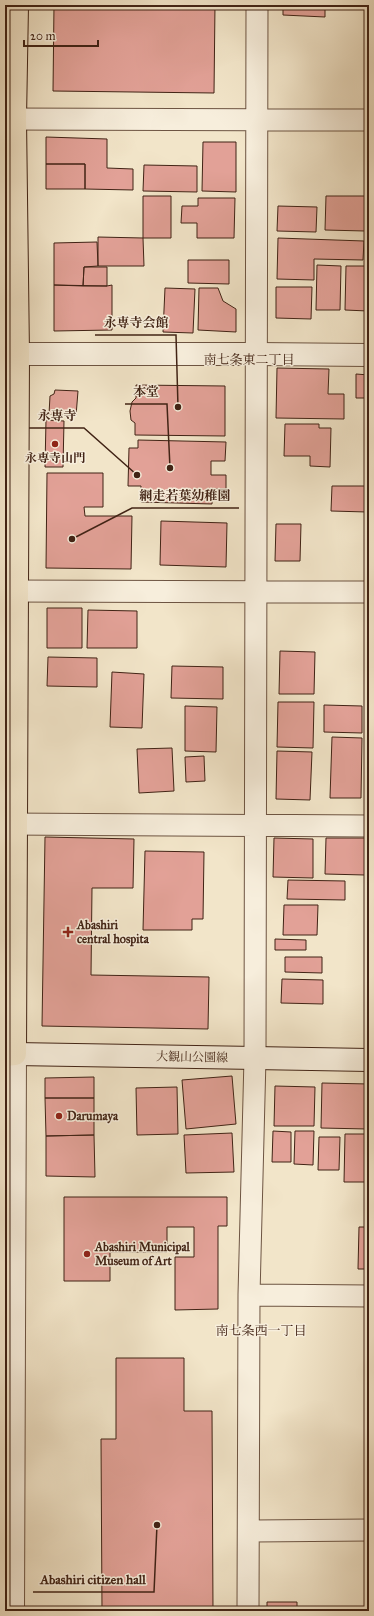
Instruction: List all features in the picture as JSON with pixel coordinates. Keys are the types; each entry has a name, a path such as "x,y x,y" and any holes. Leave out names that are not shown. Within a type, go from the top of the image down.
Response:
{"highway":[{"path":"10,1054 10,119 17,5"}],"street":[{"path":"248,1611 249,1295 255,1058 257,5"},
{"path":"10,119 369,120"},
{"path":"11,354 369,355"},
{"path":"11,591 369,592"},
{"path":"11,824 369,826"},
{"path":"10,1054 10,1523 13,1611"},
{"name":"大観山公園線","path":"10,1054 369,1060"},
{"path":"249,1295 369,1296"},
{"path":"249,1531 369,1530"}],"building":[{"path":"54,5 215,5 214,93 53,91"},
{"path":"283,5 325,5 325,17 283,15"},
{"path":"46,137 107,139 107,168 133,169 133,190 85,189 85,164 46,164"},
{"path":"203,142 236,142 236,192 202,191"},
{"path":"46,164 85,164 85,189 46,189"},
{"path":"144,165 197,166 197,192 143,191"},
{"path":"143,196 171,196 171,238 143,238"},
{"path":"326,196 366,196 365,231 325,230"},
{"path":"198,198 235,198 234,238 197,238 197,223 181,223 182,206 198,206"},
{"path":"278,206 317,207 316,232 277,231"},
{"path":"98,237 143,238 144,266 98,266"},
{"path":"278,238 364,241 363,260 314,259 314,280 277,279"},
{"path":"97,242 98,266 84,267 83,286 54,285 54,243"},
{"path":"188,260 229,260 229,284 188,283"},
{"path":"317,265 341,266 340,310 316,310"},
{"path":"346,266 369,266 368,311 345,310"},
{"path":"84,267 107,267 107,286 83,286"},
{"path":"54,285 112,285 112,330 54,331"},
{"path":"276,287 312,287 311,319 276,318"},
{"path":"165,288 195,289 193,333 163,332"},
{"path":"199,288 218,288 223,301 236,309 236,332 198,330"},
{"path":"277,368 329,369 328,394 344,394 344,419 276,418"},
{"path":"356,374 369,375 369,398 356,398"},
{"path":"136,385 225,386 225,436 135,435 135,423 131,420 130,411 132,402 136,398"},
{"path":"55,390 78,391 76,416 49,414 50,396 54,394"},
{"name":"永専寺山門","path":"46,420 64,421 63,467 45,467"},
{"path":"367,420 369,420 369,468 365,468"},
{"path":"285,424 319,424 319,428 331,428 330,467 310,466 310,456 284,456"},
{"path":"138,440 226,442 225,461 211,461 211,475 226,475 226,489 212,489 212,504 141,502 141,486 128,486 129,448 138,448"},
{"path":"47,473 103,473 103,507 84,507 85,516 132,516 131,569 46,568"},
{"path":"332,486 367,486 367,512 331,511"},
{"path":"161,521 227,523 226,567 160,565"},
{"path":"276,524 301,524 300,561 275,561"},
{"path":"47,608 82,608 82,648 47,648"},
{"path":"88,610 137,611 137,648 87,648"},
{"path":"368,618 369,661 367,661"},
{"path":"280,651 315,652 314,694 279,694"},
{"path":"48,657 97,658 97,687 47,686"},
{"path":"172,666 223,667 223,699 171,698"},
{"path":"112,672 144,674 142,728 110,727"},
{"path":"278,702 314,702 313,748 277,747"},
{"path":"324,705 362,706 362,733 324,732"},
{"path":"185,706 217,707 216,752 185,751"},
{"path":"332,737 362,738 361,798 330,798"},
{"path":"172,748 174,791 139,793 137,749"},
{"path":"277,751 312,752 310,800 276,799"},
{"path":"204,756 205,781 186,782 185,757"},
{"name":"Abashiri central hospita","path":"45,837 134,839 133,888 92,888 91,975 209,977 208,1029 42,1026"},
{"path":"274,838 313,839 313,878 273,877"},
{"path":"326,838 366,838 365,875 325,874"},
{"path":"145,851 204,852 203,919 192,919 192,930 143,930"},
{"path":"288,880 345,881 345,900 287,899"},
{"path":"284,905 318,905 317,935 283,935"},
{"path":"275,939 306,940 306,950 275,950"},
{"path":"285,957 322,957 322,973 285,972"},
{"path":"282,979 323,980 323,1004 281,1003"},
{"path":"232,1076 236,1124 186,1129 182,1080"},
{"path":"94,1077 94,1098 45,1098 45,1078"},
{"path":"322,1083 369,1084 368,1129 321,1128"},
{"path":"275,1086 315,1087 314,1126 274,1126"},
{"path":"177,1087 178,1134 137,1135 136,1088"},
{"path":"45,1098 94,1098 94,1135 46,1136"},
{"path":"273,1131 291,1132 291,1162 272,1162"},
{"path":"295,1131 314,1131 313,1165 294,1164"},
{"path":"232,1133 234,1172 186,1173 184,1135"},
{"path":"345,1134 368,1134 367,1182 344,1182"},
{"path":"94,1135 95,1177 46,1176 46,1136"},
{"path":"319,1137 340,1137 339,1170 318,1170"},
{"name":"Abashiri Municipal Museum of Art","path":"64,1197 227,1197 227,1226 218,1226 218,1309 175,1310 175,1257 194,1257 194,1227 167,1227 167,1252 110,1252 110,1281 64,1281"},
{"path":"359,1227 369,1227 369,1269 358,1269"},
{"path":"116,1358 184,1358 184,1411 212,1411 213,1611 102,1611 101,1439 116,1439"},
{"path":"267,1602 297,1602 297,1611 267,1611"}],"place":[{"name":"永専寺会館","path":"178,407"},
{"name":"永専寺山門","path":"55,444"},
{"name":"本堂","path":"170,468"},
{"name":"永専寺","path":"137,475"},
{"name":"網走若葉幼稚園","path":"72,539"},
{"name":"Abashiri central hospita","path":"68,932"},
{"name":"Darumaya","path":"59,1116"},
{"name":"Abashiri Municipal Museum of Art","path":"87,1254"},
{"name":"Abashiri citizen hall","path":"157,1525"}],"district":[{"name":"南七条東二丁目","path":"249,359"},
{"name":"南七条西一丁目","path":"261,1330"}]}
